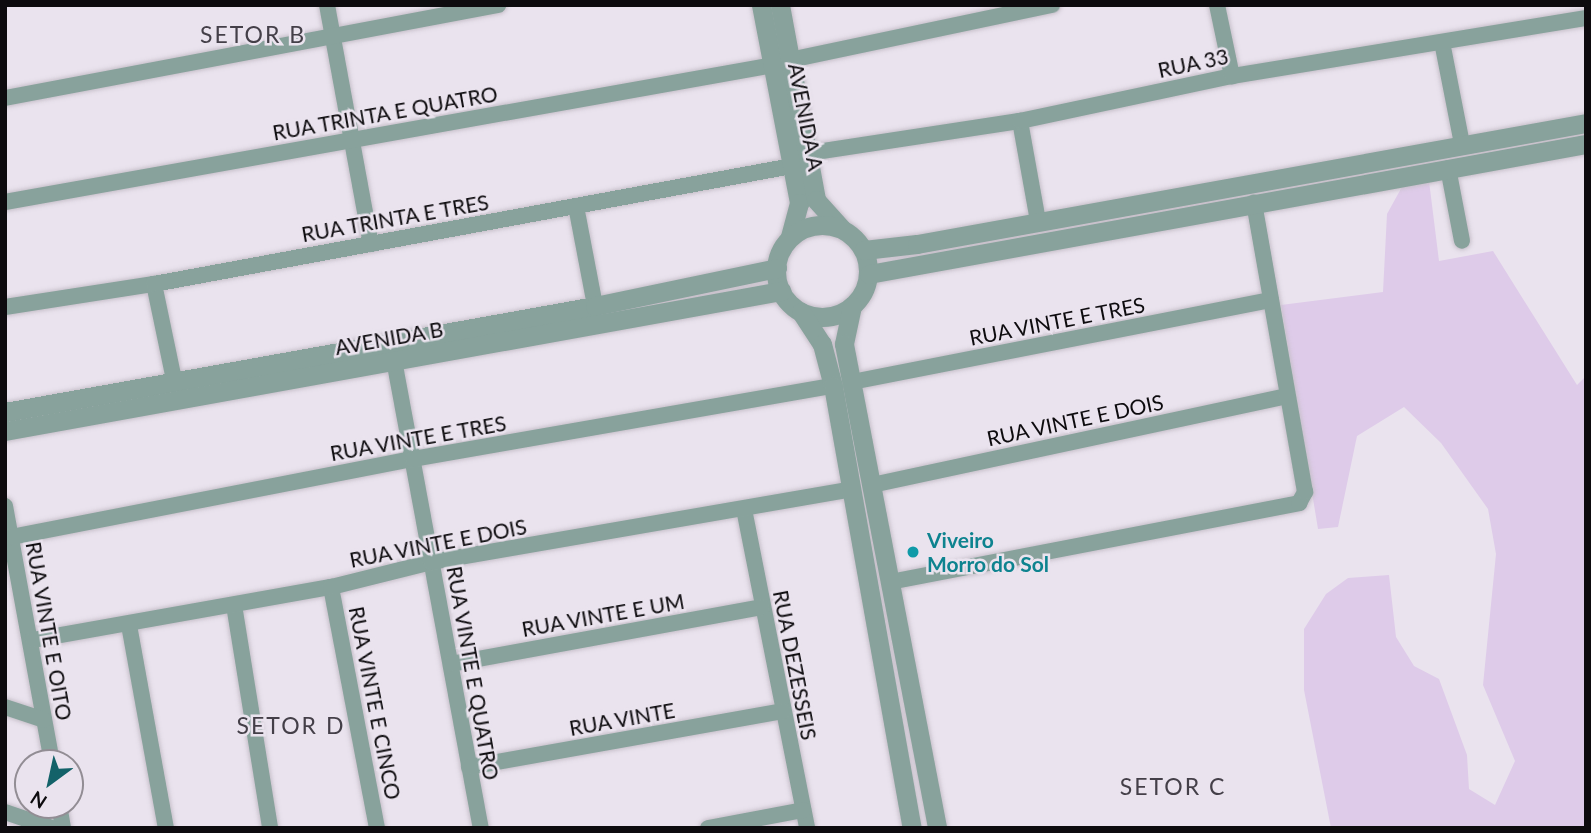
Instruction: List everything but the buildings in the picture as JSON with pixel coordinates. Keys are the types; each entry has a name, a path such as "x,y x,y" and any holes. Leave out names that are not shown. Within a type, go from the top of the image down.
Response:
{"street":[{"path":"327,5 371,244"},
{"path":"5,98 498,5"},
{"name":"AVENIDA A","path":"761,5 810,153 816,200 841,228"},
{"name":"AVENIDA A","path":"780,5 782,62 792,166 799,203 790,237"},
{"name":"RUA TRINTA E QUATRO","path":"5,202 782,62 1052,5"},
{"path":"1217,5 1232,76"},
{"name":"RUA 33","path":"810,153 1020,121 1232,76 1586,18"},
{"path":"1442,42 1462,144"},
{"path":"1020,121 1038,221"},
{"path":"864,250 1586,123"},
{"path":"869,274 1254,202 1586,144"},
{"name":"RUA TRINTA E TRES","path":"5,307 154,284 792,166"},
{"path":"1448,168 1462,241"},
{"path":"890,582 1299,503 1304,492 1254,202"},
{"path":"576,206 594,306"},
{"path":"912,828 852,489 842,384 844,344 852,306 869,274 864,250 841,228 814,225 790,237 776,268 781,291 801,312 822,344 842,384 872,485 936,828"},
{"name":"AVENIDA B","path":"5,412 594,306 776,268"},
{"path":"154,284 174,380"},
{"name":"AVENIDA B","path":"5,431 781,291"},
{"name":"RUA VINTE E TRES","path":"11,537 413,459 842,384 1271,300"},
{"path":"801,312 827,317 852,306"},
{"name":"RUA VINTE E QUATRO","path":"394,360 481,828"},
{"name":"RUA VINTE E DOIS","path":"872,485 1287,396"},
{"name":"RUA VINTE E DOIS","path":"33,640 331,587 431,562 852,489"},
{"name":"RUA VINTE E OITO","path":"5,506 33,640 49,749"},
{"name":"RUA DEZESSEIS","path":"744,509 807,828"},
{"name":"RUA VINTE E CINCO","path":"331,587 377,828"},
{"path":"234,605 270,828"},
{"name":"RUA VINTE E UM","path":"451,664 762,607"},
{"path":"129,625 166,828"},
{"path":"5,706 44,720"},
{"name":"RUA VINTE","path":"469,767 783,711"},
{"path":"708,828 803,810"},
{"path":"5,812 52,828"}],"shaded area":[{"path":"1429,181 1439,261 1493,251 1577,385 1586,376 1586,828 1331,828 1304,690 1304,629 1326,594 1348,578 1389,575 1396,637 1414,666 1439,679 1467,755 1469,789 1495,805 1515,761 1483,685 1496,554 1488,509 1441,443 1404,407 1357,436 1338,527 1318,529 1281,305 1383,292 1387,214 1403,185"}],"place":[{"name":"Viveiro Morro do Sol","path":"913,552"}],"district":[{"name":"SETOR B","path":"253,34"},
{"name":"SETOR D","path":"291,725"},
{"name":"SETOR C","path":"1173,786"}]}
